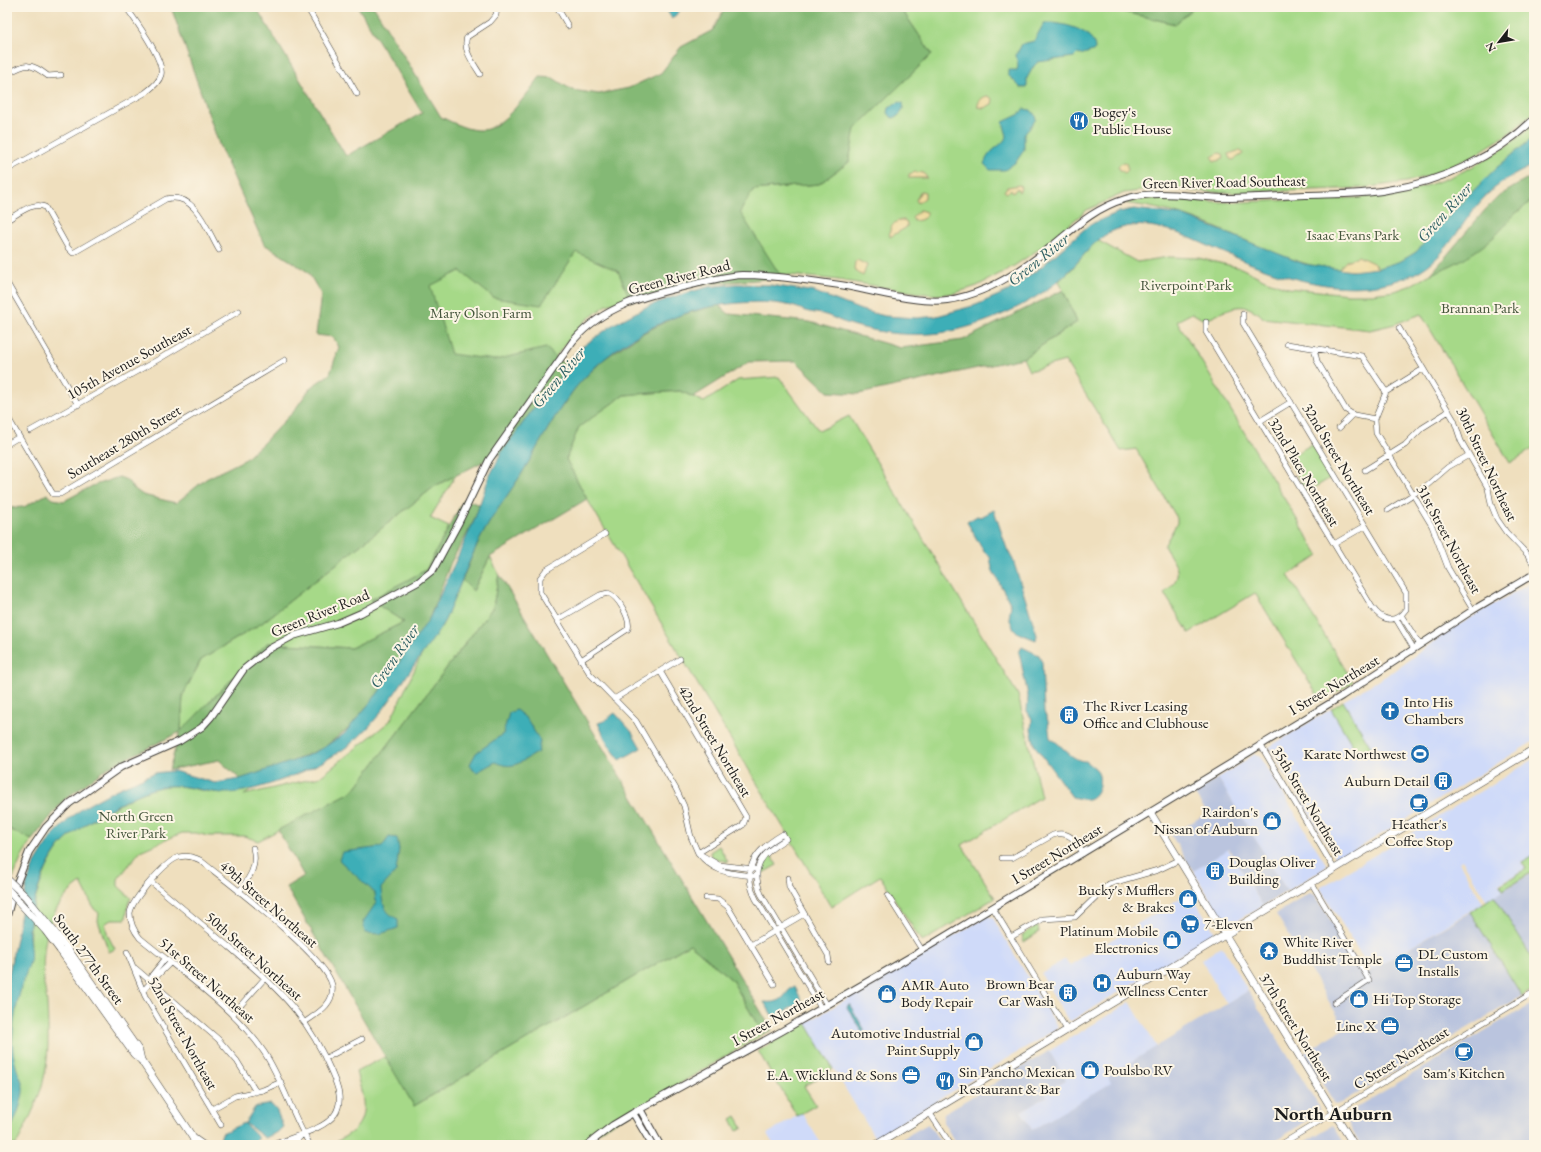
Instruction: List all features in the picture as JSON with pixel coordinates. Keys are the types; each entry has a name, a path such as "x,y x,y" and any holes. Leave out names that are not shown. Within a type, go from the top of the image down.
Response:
{"main road":[{"path":"876,1145 1534,750"},
{"name":"37th Street Northeast","path":"1150,812 1354,1145"},
{"name":"South 277th Street","path":"7,879 26,897 139,1051 141,1060 194,1142 203,1145"},
{"name":"South 277th Street","path":"7,889 63,947"}],"street":[{"path":"7,170 145,93 154,86 162,74 157,57 126,7"},
{"path":"307,7 357,94"},
{"path":"480,74 468,53 466,41 467,37 494,18 497,7"},
{"path":"557,7 568,26"},
{"path":"7,74 26,64 32,65 48,76 61,75"},
{"name":"Green River Road Southeast","path":"782,278 838,285 929,300 956,298 979,291 1010,274 1042,254 1090,215 1126,198 1167,194 1234,198 1363,193 1400,188 1430,181 1470,163 1515,136 1534,119"},
{"path":"7,220 33,206 40,205 45,207 68,248 73,253 166,198 175,196 183,198 195,208 219,250"},
{"name":"Green River Road","path":"7,916 13,893 29,852 46,827 70,803 121,767 180,741 202,727 211,717 244,669 269,649 293,636 350,618 418,582 430,573 442,556 492,455 572,341 589,325 631,301 668,290 739,275 782,278"},
{"path":"7,283 78,405"},
{"name":"105th Avenue Southeast","path":"30,431 201,336 239,312"},
{"name":"32nd Street Northeast","path":"1242,314 1243,323 1406,593 1407,605 1398,617"},
{"name":"32nd Place Northeast","path":"1206,322 1206,332 1376,612 1387,620 1398,617"},
{"name":"30th Street Northeast","path":"1399,328 1449,411 1461,441 1488,488 1491,504 1497,519 1506,532 1527,554 1534,565"},
{"path":"1287,344 1363,357 1386,392"},
{"path":"1314,348 1318,364 1345,408 1352,415 1375,419 1386,392 1424,369"},
{"name":"Southeast 280th Street","path":"7,416 53,494 60,494 285,360"},
{"path":"1260,421 1291,402"},
{"path":"1365,470 1405,445 1422,428 1449,411"},
{"path":"1339,428 1352,415"},
{"name":"31st Street Northeast","path":"1375,419 1375,432 1435,532 1451,574 1474,610"},
{"path":"7,444 19,437"},
{"path":"1388,510 1431,483 1448,467 1469,455"},
{"path":"1334,544 1365,526"},
{"path":"605,534 546,570 540,578 540,592 596,682 636,721 676,789 684,806 691,837 698,853 719,865 757,873"},
{"name":"I Street Northeast","path":"587,1145 633,1113 824,1007 994,908 1260,744 1389,667 1474,610 1534,574"},
{"path":"558,620 600,595 608,593 614,596 630,624 625,633 581,660"},
{"path":"1398,617 1417,647"},
{"path":"614,699 680,658"},
{"name":"42nd Street Northeast","path":"660,671 746,817 744,824 698,853"},
{"name":"35th Street Northeast","path":"1260,744 1335,870"},
{"path":"1002,858 1012,858 1053,835 1060,833 1070,835 1075,839 1083,852"},
{"path":"783,834 786,839 768,851 760,860 757,873 761,894 781,927 824,1007 775,931 753,893 750,872 759,852 768,842 783,834"},
{"path":"239,892 254,868 255,857 253,848"},
{"name":"49th Street Northeast","path":"151,882 166,864 179,857 194,857 200,860 239,892 306,950 324,969 332,986 330,1000 327,1005 305,1022"},
{"path":"1011,937 1043,919 1075,917 1110,883 1158,870 1179,860"},
{"path":"788,878 789,887 828,955 829,962"},
{"name":"51st Street Northeast","path":"151,882 134,903 130,913 134,930 140,938 232,1015 257,1042 281,1082 303,1134 310,1145"},
{"name":"50th Street Northeast","path":"151,882 282,993 305,1022 326,1058 339,1091 338,1106 332,1118 303,1134"},
{"path":"1312,884 1369,980 1368,983 1334,1003"},
{"path":"888,896 922,950"},
{"path":"706,898 714,898 726,903 774,984"},
{"path":"994,908 1067,1030"},
{"path":"751,945 804,914"},
{"name":"52nd Street Northeast","path":"127,952 135,968 143,991 221,1125"},
{"path":"143,991 151,982 152,974 167,961"},
{"path":"135,968 218,1039 237,1061 256,1092"},
{"path":"232,1015 265,978"},
{"name":"C Street Northeast","path":"1280,1145 1534,992"},
{"path":"326,1058 362,1039"},
{"path":"212,1109 235,1096 256,1092 281,1082"},
{"path":"640,1109 660,1145"},
{"path":"930,1112 951,1145"},
{"path":"633,1113 652,1145"},
{"path":"273,1145 303,1134"},
{"path":"286,1145 297,1140 303,1134"}],"shaded area":[{"path":"1534,582 1534,741 1339,860 1336,859 1269,747 1331,709 1359,756 1372,749 1343,701 1389,674 1450,630"},
{"name":"Rairdon's Nissan of Auburn","path":"1255,754 1260,756 1326,864 1325,868 1287,891 1218,778"},
{"path":"1534,759 1534,855 1521,862 1525,869 1499,884 1503,891 1487,901 1462,860 1459,862 1483,903 1371,971 1320,888"},
{"path":"1218,778 1287,891 1263,906 1229,849 1193,871 1171,835 1207,813 1194,793"},
{"path":"1228,849 1263,906 1228,925 1225,923 1193,871"},
{"path":"1534,872 1534,961 1494,896"},
{"path":"1190,892 1214,931 1214,935 1071,1021 1068,1020 1041,974 1065,959 1070,965"},
{"path":"1310,893 1315,895 1364,975 1470,912 1522,996 1337,1105 1304,1053 1345,1028 1276,914"},
{"path":"988,916 993,918 1058,1028 875,1138 806,1023"},
{"path":"1221,947 1248,991 1227,1004 1201,960"},
{"path":"1248,991 1320,1108 1318,1114 1269,1145 957,1145 943,1122 943,1116 946,1112 1049,1051 1066,1080 1045,1092 1047,1096 1021,1111 1032,1130 1111,1083 1108,1076"},
{"name":"Poulsbo RV","path":"1130,1002 1157,1047 1108,1076 1112,1083 1032,1130 1021,1111 1047,1096 1045,1092 1066,1080 1049,1051"},
{"path":"1534,1003 1534,1145 1360,1145 1344,1115 1518,1011 1519,1012"},
{"path":"802,1113 822,1145 774,1145 767,1134"},
{"path":"928,1124 943,1145 891,1145 926,1125"},
{"path":"1333,1125 1345,1145 1299,1145"}],"green space":[{"path":"171,7 256,7 346,156 422,113 358,7 374,7 441,117 461,126 477,130 490,128 506,117 540,77 553,78 572,90 599,94 629,88 661,73 681,47 713,30 725,7 900,7 932,54 855,129 849,162 819,184 753,190 740,212 782,278 689,285 631,301 618,271 576,252 541,305 494,298 460,271 430,286 451,354 495,360 546,348 565,365 553,389 533,409 502,452 435,486 262,623 201,660 183,695 181,731 267,643 351,648 404,622 370,600 426,570 464,499 480,505 472,525 451,562 429,619 378,693 350,727 323,748 277,768 240,779 219,760 169,770 180,732 107,768 64,800 32,840 7,828 7,508 24,507 47,494 53,499 64,501 92,486 119,477 127,480 133,488 143,495 176,503 206,479 246,459 263,443 294,411 311,387 330,374 339,347 333,337 316,335 321,294 308,272 264,244 220,147"},
{"name":"Mary Olson Farm","path":"900,7 970,7 972,10 977,7 1104,7 1175,24 1195,7 1534,7 1534,112 1511,132 1475,155 1428,176 1406,182 1362,188 1233,193 1155,189 1124,193 1087,210 1039,249 1014,266 977,286 955,293 937,295 839,280 731,269 607,305 585,321 565,344 488,451 363,285 740,212 753,190 819,184 849,162 854,129 932,54"},
{"path":"1104,7 1195,7 1175,24"},
{"name":"Isaac Evans Park","path":"1534,124 1534,137 1515,152 1470,193 1426,244 1412,255 1388,267 1362,272 1335,270 1308,264 1281,255 1186,216 1155,208 1123,203 1147,199 1183,199 1230,202 1338,199 1398,193 1420,188 1461,172 1499,151"},
{"path":"1534,175 1534,198 1513,215 1495,236 1470,255 1431,274 1485,210 1499,196"},
{"path":"1534,191 1534,448 1510,463 1421,314 1395,324 1370,330 1263,318 1258,313 1244,307 1232,308 1204,320 1192,313 1177,321 1319,556 1288,575 1353,682 1321,701 1255,593 1189,633 1164,593 1175,581 1177,576 1176,566 1164,546 1177,523 1177,518 1136,449 1121,451 1065,361 1029,371 1023,358 1077,322 1059,281 1071,270 1097,240 1137,262 1169,257 1198,258 1241,268 1265,280 1288,288 1348,294 1372,294 1395,291 1409,286 1438,270"},
{"path":"1063,290 1077,322 1023,358 859,394 828,392 796,361 749,362 693,397 680,391 624,395 579,427 566,459 587,499 490,557 473,591 462,580 478,542 494,514 519,478 556,415 578,384 604,359 641,334 677,316 718,305 729,314 810,322 901,348 963,340"},
{"path":"779,377 819,431 849,416 1018,695 1041,797 962,845 995,898 922,942 880,876 831,907 587,499 566,460 578,427 624,395 680,391 704,402 738,380"},
{"path":"1312,444 1332,477 1307,492 1287,459"},
{"path":"456,475 430,518 449,527 426,570 371,600 404,622 351,648 267,643 181,732 183,695 201,660 262,623 435,486"},
{"name":"North Green River Park","path":"490,557 499,574 493,607 353,791 258,841 244,836 208,836 196,833 182,833 140,851 118,879 118,886 131,898 128,905 126,919 112,919 105,924 108,936 115,949 109,952 98,921 99,913 94,909 81,883 60,903 45,941 43,970 47,1002 48,1053 43,1083 36,1104 16,1145 7,1145 7,975 10,970 12,956 30,945 31,920 38,891 49,864 63,843 81,828 101,815 127,800 159,787 176,786 217,792 235,792 253,789 244,795 320,777 390,721 423,652 443,624 462,580 473,591"},
{"path":"499,574 772,1030 763,1034 732,980 690,944 414,1106 286,887 304,876 278,830 353,791 493,607"},
{"path":"1343,701 1372,749 1359,756 1331,709"},
{"path":"7,828 32,840 23,854 13,878 7,872"},
{"path":"719,846 728,862 711,857 710,852"},
{"path":"771,855 777,865 761,874 763,864"},
{"path":"1534,855 1534,871 1503,890 1500,885 1526,869 1522,862"},
{"path":"1494,896 1534,961 1534,989 1522,996 1470,912"},
{"path":"1038,925 1039,932 1024,942 1022,935"},
{"path":"690,944 732,980 763,1034 577,1145 332,1145 353,1131 359,1125 362,1118 362,1095 356,1072 386,1056 414,1106"},
{"path":"806,1023 833,1069 804,1086 816,1105 797,1116 758,1051"},
{"path":"736,1116 743,1128 737,1131 731,1119"}],"sand":[{"path":"988,96 993,99 992,104 984,108 978,107 978,103 984,97"},
{"path":"1241,151 1243,154 1233,160 1230,159 1228,154"},
{"path":"1219,153 1223,154 1224,157 1218,161 1214,161 1212,157"},
{"path":"1123,162 1126,163 1128,170 1125,173 1120,170 1118,166"},
{"path":"916,172 924,173 927,178 909,178 909,174"},
{"path":"1020,185 1021,188 1019,192 1017,188 1013,193 1011,189 1007,193 1004,191 1007,187"},
{"path":"921,191 925,192 925,198 918,203 916,200"},
{"path":"920,210 926,212 926,217 914,221 912,217"},
{"path":"904,220 907,223 907,227 890,237 892,225 897,221"},
{"path":"1358,256 1373,263 1378,268 1358,271 1338,270 1346,261"},
{"path":"857,260 867,265 863,276 854,270 855,262"}],"water":[{"path":"665,7 683,7 672,19"},
{"path":"1044,23 1059,24 1076,28 1089,36 1095,49 1080,55 1077,54 1074,57 1038,62 1027,78 1027,87 1021,88 1008,75 1008,70 1017,70 1018,66 1016,55 1022,44 1034,41"},
{"path":"899,102 903,103 902,111 897,117 892,118 888,113 889,108"},
{"path":"1023,109 1031,110 1036,119 1024,135 1024,150 1016,162 1005,170 990,170 984,164 986,158 1007,136 1003,122 1020,114"},
{"path":"1534,137 1534,165 1493,189 1472,211 1450,243 1432,262 1409,276 1384,284 1359,287 1334,286 1309,282 1260,267 1168,230 1157,227 1133,226 1112,231 1104,236 1097,241 1065,275 1052,286 1020,306 984,322 947,332 930,334 887,333 856,326 826,315 804,311 796,307 783,304 757,302 728,304 690,312 673,318 639,334 594,368 569,396 549,426 519,478 483,533 442,626 384,708 368,728 348,746 323,762 292,776 244,791 222,793 182,786 166,786 140,794 107,810 91,820 65,841 57,850 47,867 38,888 30,920 30,962 18,1001 14,1021 13,1038 14,1058 23,1091 18,1112 7,1137 7,984 27,883 34,865 52,836 84,807 115,790 154,773 174,771 215,783 240,779 302,758 323,748 344,734 378,693 429,619 474,521 489,477 502,452 533,409 556,385 569,359 582,347 614,324 646,307 676,296 708,287 736,284 770,285 815,292 861,310 885,316 917,318 937,316 976,305 1008,291 1041,267 1089,225 1119,212 1134,209 1182,215 1304,264 1352,271 1378,268 1401,261 1416,252 1495,169"},
{"path":"994,510 1007,549 1013,560 1037,635 1036,640 1018,633 1014,629 1009,618 1011,605 992,569 990,557 984,552 967,522 977,516 981,517"},
{"path":"1022,647 1039,655 1042,662 1044,712 1048,721 1050,738 1076,759 1086,761 1096,769 1098,773 1099,786 1095,794 1088,799 1072,797 1035,746 1031,730 1032,719 1027,711 1028,696 1019,652"},
{"path":"516,710 527,719 540,741 538,752 517,764 507,766 495,762 477,772 473,770 470,764 476,753 503,734 509,713"},
{"path":"615,713 632,732 641,748 620,760 607,743 598,723 604,721"},
{"path":"389,837 397,838 399,849 396,872 381,888 381,893 383,903 387,911 393,917 398,919 398,928 380,934 365,933 363,922 376,903 375,893 339,860 342,852 382,847"},
{"path":"795,987 802,1001 776,1017 772,1015 764,1002 777,1001"},
{"path":"849,1004 864,1031 862,1031 847,1007"},
{"path":"271,1104 277,1111 283,1127 278,1132 265,1138 245,1123 255,1107"},
{"path":"244,1123 259,1138 251,1145 221,1145 220,1140 222,1133"}],"place":[{"name":"Bogey's Public House","path":"1079,121"},
{"name":"Into His Chambers","path":"1390,711"},
{"name":"The River Leasing Office and Clubhouse","path":"1069,715"},
{"name":"Karate Northwest","path":"1420,754"},
{"name":"Auburn Detail","path":"1443,781"},
{"name":"Heather's Coffee Stop","path":"1419,803"},
{"name":"Rairdon's Nissan of Auburn","path":"1272,821"},
{"name":"Douglas Oliver Building","path":"1215,871"},
{"name":"Bucky's Mufflers & Brakes","path":"1188,899"},
{"name":"7-Eleven","path":"1190,924"},
{"name":"Platinum Mobile Electronics","path":"1172,940"},
{"name":"White River Buddhist Temple","path":"1269,951"},
{"name":"DL Custom Installs","path":"1404,963"},
{"name":"Auburn Way Wellness Center","path":"1102,983"},
{"name":"Brown Bear Car Wash","path":"1068,993"},
{"name":"AMR Auto Body Repair","path":"887,994"},
{"name":"Hi Top Storage","path":"1359,999"},
{"name":"Line X","path":"1390,1026"},
{"name":"Automotive Industrial Paint Supply","path":"974,1042"},
{"name":"Sam's Kitchen","path":"1464,1052"},
{"name":"Poulsbo RV","path":"1090,1070"},
{"name":"E.A. Wicklund & Sons","path":"911,1075"},
{"name":"Sin Pancho Mexican Restaurant & Bar","path":"945,1081"}],"district":[{"name":"North Auburn","path":"1333,1113"}],"water label":[{"name":"Green River","path":"1444,212"},
{"name":"Green River","path":"1038,259"},
{"name":"Green River","path":"558,377"},
{"name":"Green River","path":"394,656"}],"park label":[{"name":"Riverpoint Park","path":"1186,285"},
{"name":"Brannan Park","path":"1480,308"}]}
